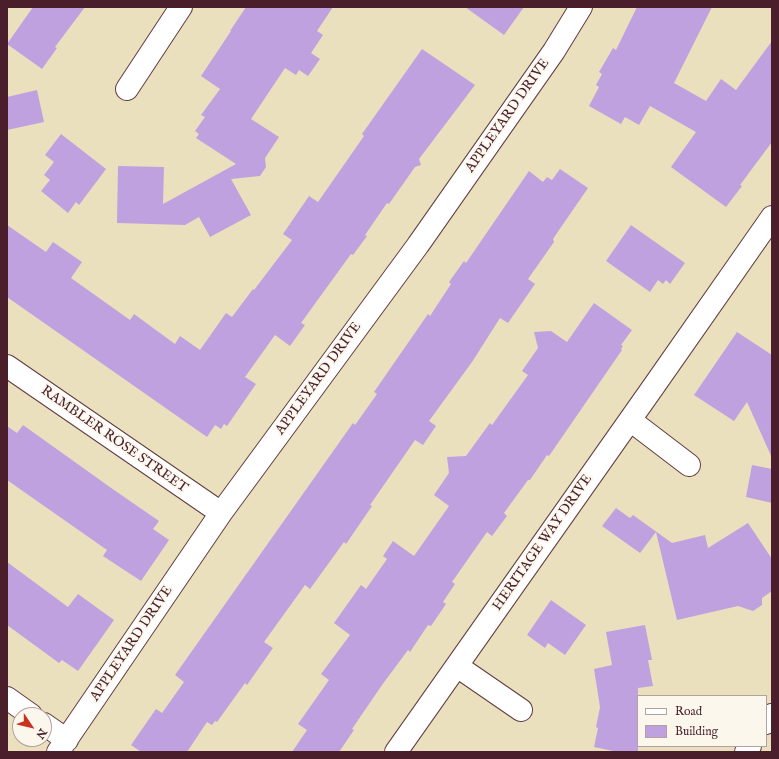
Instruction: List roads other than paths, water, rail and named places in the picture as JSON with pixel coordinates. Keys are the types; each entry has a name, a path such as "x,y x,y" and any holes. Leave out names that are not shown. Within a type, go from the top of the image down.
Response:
{"street":[{"path":"127,89 180,7"},
{"name":"APPLEYARD DRIVE","path":"63,746 221,513 418,245 554,51 581,7"},
{"name":"HERITAGE WAY DRIVE","path":"396,752 772,217"},
{"name":"RAMBLER ROSE STREET","path":"7,366 221,513"},
{"path":"630,420 689,465"},
{"path":"457,666 521,710"},
{"path":"7,698 20,707"},
{"path":"52,733 63,746"}]}
